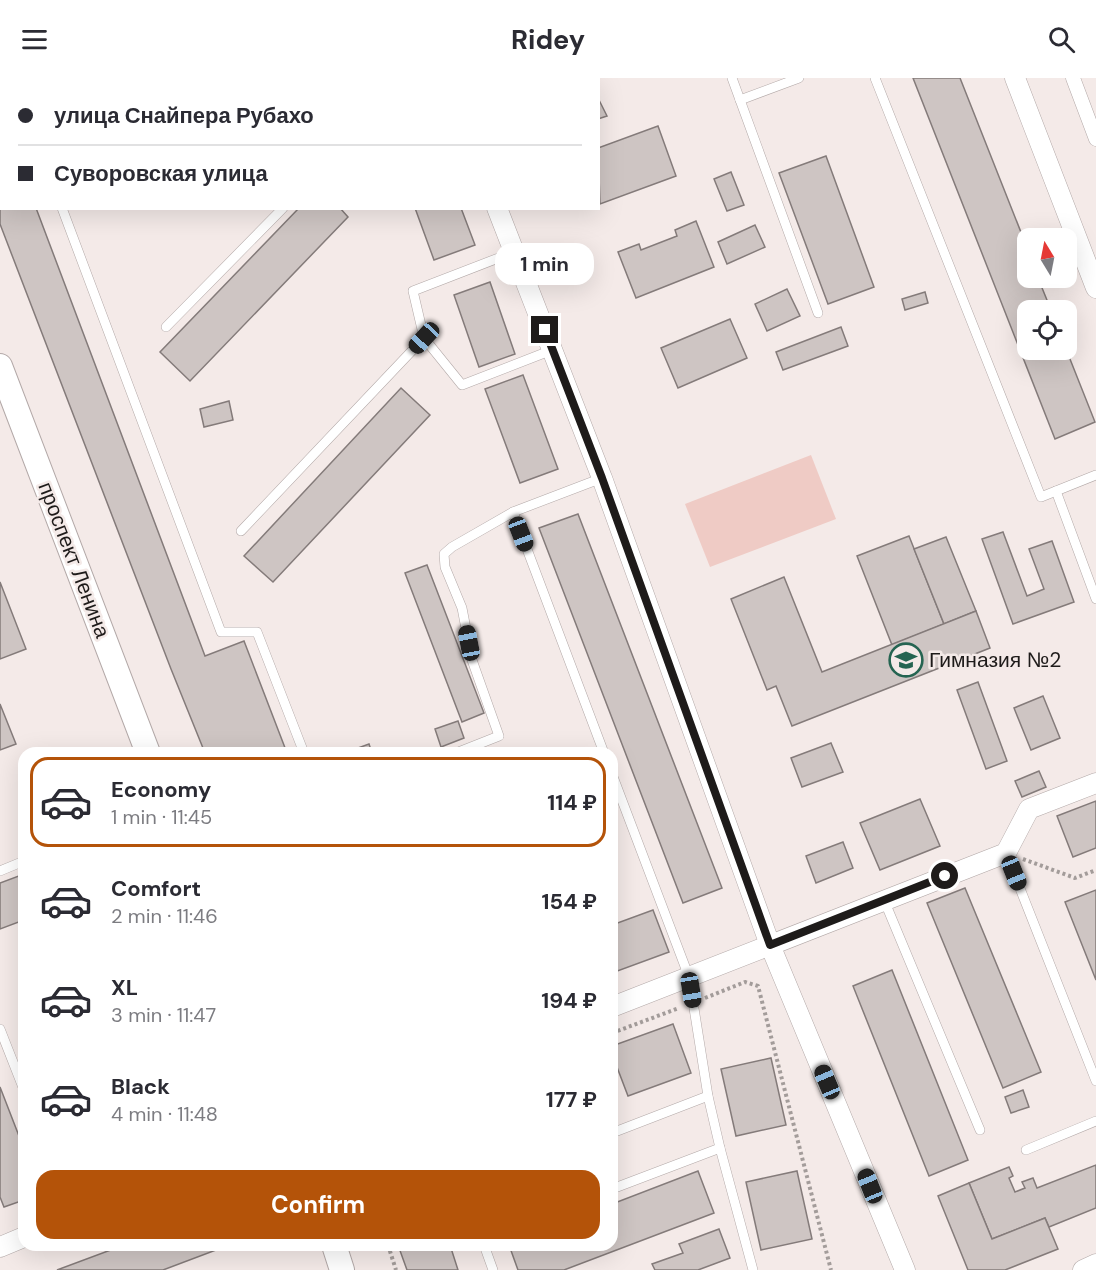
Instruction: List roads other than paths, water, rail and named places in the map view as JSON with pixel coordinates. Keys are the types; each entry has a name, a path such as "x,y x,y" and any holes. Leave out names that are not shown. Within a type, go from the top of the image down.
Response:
{"street":[{"path":"1015,78 1096,288"},
{"path":"1073,78 1096,139"},
{"path":"498,210 602,478 770,945 905,1270"},
{"name":"проспект Ленина","path":"0,366 146,747"},
{"path":"618,1005 884,900 1012,855 1029,809 1096,783"},
{"path":"0,1247 18,1240"},
{"path":"335,1251 342,1270"},
{"path":"1083,1270 1096,1264"}],"lane":[{"path":"732,78 818,313"},
{"path":"740,100 799,78"},
{"path":"875,78 1041,497 1096,475"},
{"path":"63,210 221,632 257,633 302,747"},
{"path":"166,327 281,210"},
{"path":"514,252 413,291 424,338 462,385 552,350"},
{"path":"241,531 424,338"},
{"path":"471,747 499,736 472,660 462,608 445,567 444,554 452,547 513,512 602,478"},
{"path":"1056,491 1096,599"},
{"path":"513,512 602,747"},
{"path":"618,790 689,977 708,1096 753,1270"},
{"path":"1012,855 1096,1081"},
{"path":"0,871 18,864"},
{"path":"884,900 980,1130"},
{"path":"0,1029 18,1075"},
{"path":"618,1131 708,1096"},
{"path":"1026,1150 1096,1121"},
{"path":"618,1187 720,1148"},
{"path":"486,1251 493,1270"}],"place":[{"name":"Гимназия №2","path":"906,660"}]}
